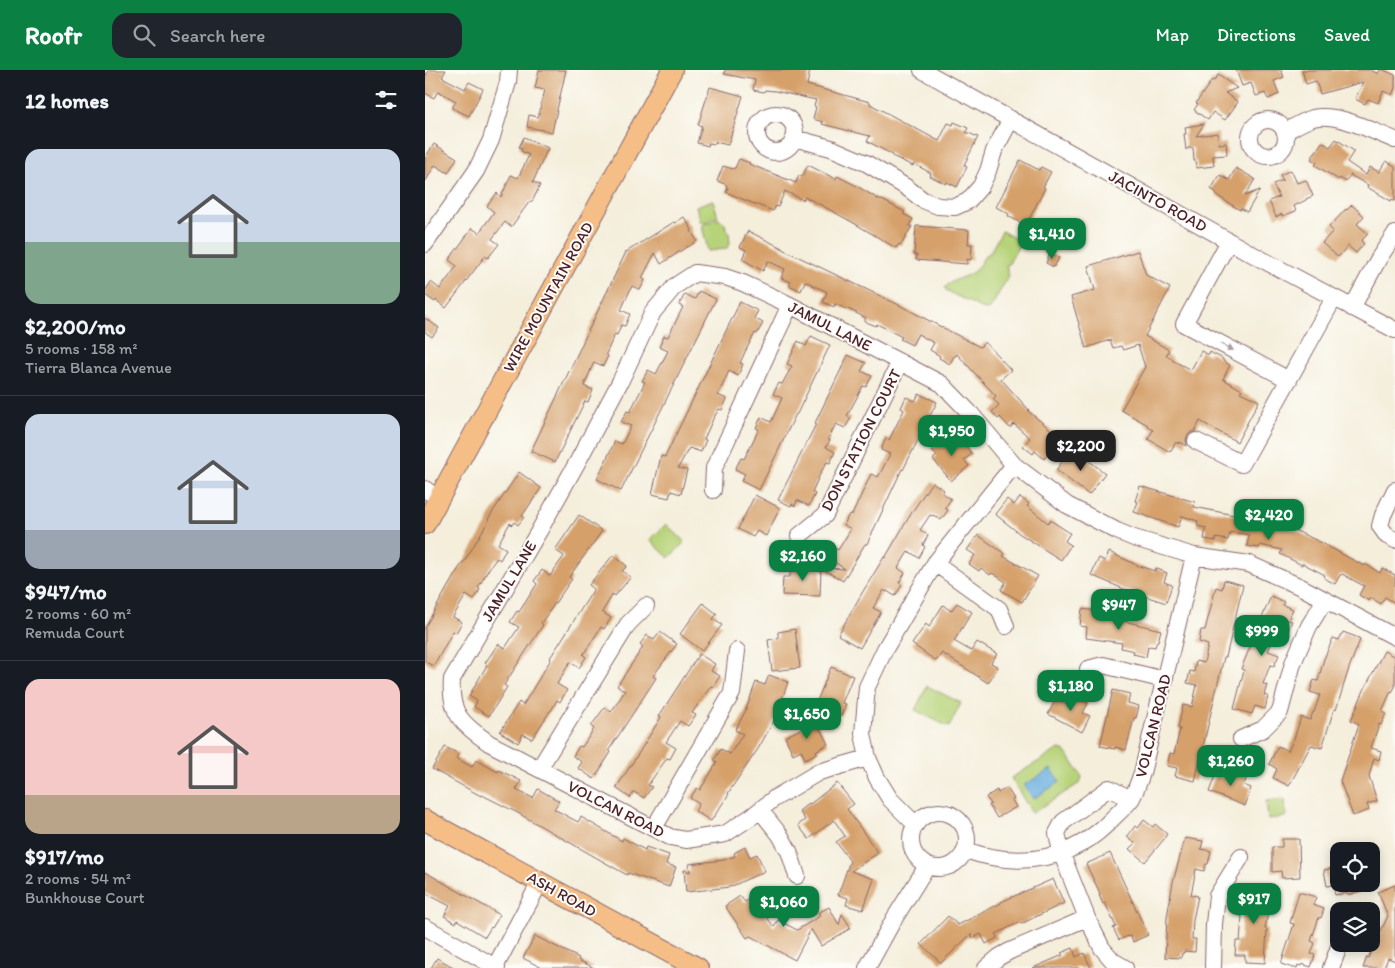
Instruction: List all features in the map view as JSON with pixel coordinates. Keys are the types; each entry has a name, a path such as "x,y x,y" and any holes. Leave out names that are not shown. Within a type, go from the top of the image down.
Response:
{"main road":[{"name":"WIRE MOUNTAIN ROAD","path":"425,524 432,494 672,70"},
{"name":"ASH ROAD","path":"425,820 698,968"}],"street":[{"path":"426,239 476,171 491,140 508,82 509,70"},
{"name":"JACINTO ROAD","path":"922,70 1229,241 1395,330"},
{"path":"1285,132 1312,118 1325,116 1338,118 1395,140"},
{"path":"794,138 831,148 866,163 906,187 923,200 938,206 955,207 968,200 981,186 989,171 994,151 1011,119"},
{"path":"1352,308 1379,258 1395,234"},
{"path":"1229,241 1184,324 1289,380"},
{"name":"JAMUL LANE","path":"455,711 451,692 452,679 578,461 620,382 653,312 675,286 695,273 725,277 790,305 942,384 1014,464 1067,505 1133,538 1194,556 1249,564 1301,587 1395,637"},
{"path":"1196,441 1243,464 1334,298"},
{"path":"713,490 714,468 790,305"},
{"name":"DON STATION COURT","path":"799,536 825,515 901,362"},
{"path":"915,824 890,799 877,778 868,758 863,734 867,687 885,649 935,563 1014,464"},
{"path":"1395,490 1383,515 1381,526 1387,536 1395,540"},
{"name":"VOLCAN ROAD","path":"965,850 984,857 1018,860 1040,859 1085,842 1105,826 1131,799 1142,773 1194,556"},
{"path":"935,563 999,609 1006,626"},
{"path":"1241,740 1263,729 1280,712 1293,663 1309,626 1325,600"},
{"path":"539,769 628,624 646,606"},
{"path":"654,828 732,693 737,651"},
{"path":"1088,669 1103,665 1165,680"},
{"name":"VOLCAN ROAD","path":"455,711 465,726 489,743 670,837 686,840 725,834 775,798 819,772 868,758"},
{"path":"1125,968 1113,961 1102,948 1087,918 1061,852 1057,833 1063,822 1109,788 1131,799"},
{"path":"760,810 780,835 789,851 797,876"},
{"path":"939,811 948,813 956,817 966,832 965,850 953,864 936,868 927,866 913,852 911,833 921,817 939,811"},
{"path":"1213,968 1217,896 1241,857"},
{"path":"867,968 894,919 927,866"},
{"path":"425,927 496,967 540,882"},
{"path":"986,968 1010,951 1087,918"},
{"path":"1331,968 1338,952"}],"green space":[{"path":"713,200 718,217 701,223 696,206"},
{"path":"718,219 724,222 729,233 730,243 726,249 708,251 702,226"},
{"path":"1002,231 1021,242 1008,265 1006,265 1009,275 990,309 985,310 947,291 945,288 948,285 970,274 977,268 985,255 989,254"},
{"path":"666,524 685,542 669,558 650,540"},
{"path":"927,686 961,703 949,727 915,710"},
{"path":"1059,749 1066,752 1082,777 1080,783 1032,813 1011,778"},
{"path":"1285,799 1286,817 1268,819 1266,801"}],"water":[{"path":"1051,769 1060,782 1033,799 1024,785"}],"building":[{"path":"429,70 446,70 442,77 465,89 469,82 483,89 469,116 452,108 456,101 438,91 434,98 425,93 425,77"},
{"path":"539,70 566,70 552,132 527,127 529,115 538,117 545,90 535,88"},
{"path":"725,70 810,70 807,85 870,102 870,104 939,141 948,123 953,125 954,122 968,128 966,132 978,137 964,165 967,167 957,187 930,176 931,173 914,164 913,166 892,156 867,141 870,136 822,124 823,122 813,119 816,100 775,91 753,90 755,80 724,74"},
{"path":"1236,70 1281,70 1284,77 1274,81 1279,94 1268,99 1265,93 1256,96 1251,83 1242,86"},
{"path":"1302,70 1371,70 1378,74 1380,70 1384,70 1395,75 1395,88 1392,95 1383,91 1378,103 1368,99 1365,104 1355,99 1363,82 1320,94 1316,81 1306,84"},
{"path":"1218,75 1237,88 1225,93 1238,102 1225,120 1213,112 1208,120 1194,110 1198,104 1196,103 1212,80 1214,81"},
{"path":"710,87 743,96 728,145 715,142 715,144 709,143 708,146 697,143 702,126 698,125"},
{"path":"1204,124 1196,136 1218,133 1219,144 1226,143 1227,155 1213,156 1214,166 1197,168 1196,161 1194,161 1193,148 1186,150 1185,127"},
{"path":"524,137 548,148 533,182 540,185 532,202 530,201 511,227 505,222 492,239 499,244 488,258 485,256 446,308 436,300 435,302 425,295 425,291 431,282 440,289 457,266 449,260 472,228 479,233 494,212 487,206 497,193 501,197 511,175 518,178 529,155 521,151 522,149 519,147"},
{"path":"1336,139 1354,151 1347,162 1366,175 1370,167 1379,172 1386,161 1395,166 1395,201 1392,199 1391,201 1350,175 1346,182 1340,178 1339,180 1315,165 1317,163 1311,159 1322,142 1330,147"},
{"path":"434,144 457,158 448,173 435,165 425,182 425,158"},
{"path":"739,159 796,183 799,175 802,177 808,165 836,179 837,176 905,212 903,214 913,219 909,226 912,226 901,245 899,244 896,248 805,197 803,200 785,191 778,207 776,206 773,211 747,201 726,192 727,185 717,181 723,166 733,169"},
{"path":"1020,160 1039,170 1041,167 1051,172 1027,223 1023,221 1021,223 996,207"},
{"path":"1236,168 1255,179 1245,196 1260,190 1247,212 1241,208 1240,210 1216,195 1217,193 1211,189 1220,175 1229,180"},
{"path":"1291,170 1297,183 1306,180 1313,196 1294,206 1296,211 1276,217 1269,201 1279,197 1273,184 1283,180 1280,175"},
{"path":"1352,205 1364,216 1357,224 1368,234 1361,241 1364,244 1356,253 1348,246 1338,257 1322,243 1333,231 1329,227"},
{"path":"684,217 697,241 661,264 655,253 642,278 645,280 640,290 632,286 621,310 630,314 625,326 621,325 617,335 615,334 603,366 594,362 584,386 593,390 588,402 585,401 555,462 531,451 626,252"},
{"path":"916,226 969,230 968,244 972,244 971,260 967,259 967,264 916,260 917,255 914,255"},
{"path":"748,231 980,347 985,342 1011,370 1001,379 1028,411 1061,438 1044,459 1035,451 1033,454 1023,446 1030,438 1014,424 1010,428 1000,417 998,419 992,412 999,405 993,399 996,396 957,354 950,364 930,350 934,343 918,334 912,345 900,339 902,337 877,324 876,326 864,321 866,318 846,308 835,304 834,307 823,302 827,292 805,281 801,291 789,285 791,282 781,278 785,269 768,261 763,271 742,259 746,250 740,247"},
{"path":"1138,251 1146,275 1170,288 1145,336 1169,350 1166,355 1172,360 1191,370 1201,351 1209,355 1210,352 1223,359 1223,361 1230,365 1223,379 1242,390 1240,392 1259,401 1237,442 1200,421 1195,431 1187,436 1187,446 1176,442 1170,452 1148,439 1153,430 1148,425 1121,410 1145,367 1138,345 1123,350 1121,346 1113,348 1110,340 1086,348 1071,297 1095,290 1088,266"},
{"path":"1050,253 1059,258 1054,267 1046,263"},
{"path":"699,291 716,299 621,491 597,479 615,441 622,444 631,426 621,422 627,411 630,412 645,382 642,381 648,370 656,374 668,351 659,347 664,336 668,337 683,307 679,305 685,294 695,299"},
{"path":"740,302 758,311 754,318 763,323 757,334 755,333 745,352 740,363 743,364 738,376 729,371 718,395 727,399 722,410 719,409 713,419 704,439 706,440 701,452 689,448 678,468 687,470 681,494 671,491 669,498 652,494 661,456 665,457"},
{"path":"425,318 439,328 432,337 425,332"},
{"path":"811,336 830,345 759,490 741,481 745,474 735,469 741,458 744,459 759,429 756,428 761,417 771,422 782,398 773,394 779,383 782,384 792,366 787,364 798,341 806,346"},
{"path":"848,355 866,363 861,371 872,376 866,387 863,386 847,416 851,418 845,428 836,424 828,439 830,440 826,447 835,452 830,463 827,462 821,472 812,492 815,494 809,506 797,500 795,506 792,504 791,506 778,500"},
{"path":"919,394 937,402 902,469 867,544 865,544 843,581 821,568 845,569 824,555 830,545 838,550 851,529 844,525 849,514 852,515 871,474 878,477 890,454 881,450 886,438 889,440 904,410 901,408 906,397 915,401"},
{"path":"958,435 972,454 964,460 969,466 951,481 933,459 937,456 931,448 945,437 949,442"},
{"path":"1072,448 1105,473 1089,495 1056,470"},
{"path":"519,472 541,488 518,525 514,522 512,525 510,523 498,544 506,549 500,560 497,558 490,567 478,588 480,589 474,600 466,595 453,617 462,622 456,633 453,631 434,666 425,662 425,627 488,519"},
{"path":"932,482 944,490 942,493 951,499 945,508 948,510 941,520 930,515 920,530 928,535 923,545 925,547 919,558 908,552 898,568 905,573 899,583 902,585 895,596 884,590 873,608 881,612 860,648 838,635 884,557"},
{"path":"1140,486 1195,502 1194,507 1277,522 1320,542 1364,566 1365,564 1380,573 1382,568 1395,575 1395,603 1385,597 1381,604 1371,598 1369,601 1359,595 1364,586 1342,574 1335,584 1324,578 1325,575 1280,554 1282,550 1260,545 1259,548 1247,546 1249,535 1230,532 1228,540 1204,539 1206,528 1197,526 1198,521 1182,516 1178,527 1134,512 1138,502 1135,501"},
{"path":"755,495 780,508 766,536 757,531 753,537 738,529"},
{"path":"1020,497 1029,504 1027,506 1048,523 1050,520 1070,533 1065,541 1071,545 1061,560 1020,534 995,514 1007,499 1014,505"},
{"path":"579,515 602,531 569,577 572,579 541,623 543,625 504,685 507,687 489,716 474,707 477,701 469,696 487,665 485,663 498,644 505,648 519,627 510,622 517,611 519,612 537,584 534,581 542,570 550,576 564,556 555,550"},
{"path":"978,535 1005,554 1003,556 1038,576 1022,602 1001,590 1006,582 992,573 990,575 981,568 979,571 969,564 975,555 967,550"},
{"path":"1109,552 1139,566 1155,571 1155,568 1167,573 1164,582 1172,585 1166,603 1126,590 1091,575 1099,558 1105,561"},
{"path":"613,555 627,566 622,571 631,577 615,596 613,594 602,612 611,618 604,629 601,627 583,655 586,657 579,668 570,662 557,684 567,690 560,702 557,700 532,739 523,734 518,743 500,732 519,702 523,705 550,658 594,589 589,585"},
{"path":"790,567 821,568 820,596 782,595 783,577 790,577"},
{"path":"1224,580 1243,585 1195,781 1175,776 1177,768 1167,766 1170,753 1174,754 1183,705 1192,707 1197,685 1187,683 1190,671 1194,672 1196,661 1204,663 1208,645 1199,642 1201,630 1205,630 1216,587 1222,589"},
{"path":"1271,596 1284,602 1282,605 1293,609 1288,620 1292,621 1287,633 1277,630 1268,651 1279,655 1274,666 1270,665 1263,684 1267,685 1264,695 1268,696 1265,709 1255,706 1252,714 1234,709 1244,670 1241,669"},
{"path":"703,603 717,614 713,619 722,625 702,651 680,634"},
{"path":"957,603 972,612 954,641 971,651 977,642 997,654 991,663 998,667 988,683 942,653 936,661 912,644 926,624 929,627 943,605 951,611"},
{"path":"1082,609 1120,614 1119,620 1161,630 1158,641 1155,647 1148,647 1146,657 1133,654 1134,651 1121,648 1122,643 1086,638 1087,627 1080,626"},
{"path":"795,629 800,668 772,671 768,640 778,638 778,632"},
{"path":"660,632 677,644 653,676 656,678 609,750 611,752 594,779 578,768 582,762 573,756 579,746 582,747 594,729 591,726 605,707 611,712 625,691 617,686 643,647 640,644 647,635 654,640"},
{"path":"1343,632 1360,640 1336,710 1334,709 1322,748 1311,745 1289,786 1273,778 1277,769 1269,764 1278,746 1288,751 1301,717 1310,720 1320,695 1310,692 1314,680 1318,681 1324,659 1333,638 1339,640"},
{"path":"1384,651 1395,657 1395,687 1391,691 1382,711 1386,713 1381,725 1379,724 1371,748 1381,751 1379,760 1374,758 1369,776 1377,801 1367,804 1369,810 1353,816 1340,781 1359,724 1351,720"},
{"path":"699,654 715,664 711,671 720,676 692,713 696,715 688,726 680,721 666,742 676,748 670,759 667,758 648,785 652,787 644,798 634,792 630,798 616,788"},
{"path":"831,667 853,676 842,703 846,704 841,716 833,713 830,721 812,713"},
{"path":"769,675 788,682 775,719 758,749 711,821 695,811 699,804 690,798 697,788 700,790 717,762 714,760 721,749 730,754 743,734 735,730 745,712 756,682 765,685"},
{"path":"1113,690 1130,694 1128,703 1139,706 1126,750 1100,746"},
{"path":"1067,693 1088,703 1083,713 1090,716 1082,732 1048,714 1056,699 1063,702"},
{"path":"816,721 828,744 816,751 817,753 805,759 801,750 793,754 785,737"},
{"path":"445,747 459,754 456,758 472,767 476,760 498,772 499,770 521,781 516,790 533,798 538,789 559,801 554,809 578,822 581,817 622,841 623,838 645,850 646,847 669,855 666,864 676,867 669,887 628,873 627,875 516,812 481,796 432,769"},
{"path":"1225,768 1247,776 1244,785 1251,788 1245,806 1209,792 1215,776 1221,778"},
{"path":"837,783 854,804 847,809 878,853 851,871 874,879 863,910 846,905 848,898 838,895 850,861 836,842 845,836 834,820 809,839 798,825 805,820 799,811"},
{"path":"1007,788 1014,799 1012,800 1016,807 997,818 986,797 997,790 998,793"},
{"path":"1144,820 1153,827 1155,824 1167,834 1145,862 1129,849 1135,843 1127,837 1135,826 1138,828"},
{"path":"1185,838 1203,841 1201,849 1211,851 1204,871 1196,869 1191,895 1198,896 1193,920 1192,939 1196,939 1195,952 1184,951 1181,958 1165,957 1167,917 1173,882"},
{"path":"1282,839 1299,839 1300,877 1282,878 1281,871 1272,872 1272,847 1282,847"},
{"path":"745,847 750,857 757,854 765,871 730,887 686,892 684,870 690,872 689,864 724,860 735,856 734,853"},
{"path":"1110,853 1148,935 1133,942 1131,936 1119,940 1113,928 1116,927 1105,903 1103,904 1086,864"},
{"path":"1330,869 1330,886 1327,886 1324,870"},
{"path":"425,872 500,915 485,937 457,920 456,923 444,916 450,906 425,893"},
{"path":"1053,879 1064,903 996,934 997,938 986,944 981,934 973,938 971,934 941,963 921,944 948,916 958,925 1001,902"},
{"path":"1395,885 1395,961 1388,958 1384,968 1363,968 1371,952 1380,952 1380,933 1388,916 1378,892"},
{"path":"1253,886 1272,889 1265,929 1267,929 1265,963 1245,962 1245,955 1235,955 1236,941 1240,941 1242,904 1240,904 1242,893 1252,894"},
{"path":"1299,892 1316,897 1313,905 1324,909 1321,918 1319,917 1311,941 1315,943 1311,954 1315,955 1311,967 1302,964 1301,966 1298,965 1297,968 1293,968 1281,964 1294,924 1290,923"},
{"path":"1334,892 1359,892 1347,895 1347,893 1335,895"},
{"path":"740,896 745,902 752,897 774,927 778,920 797,930 820,916 818,913 829,907 839,925 842,914 851,928 821,946 811,929 795,960 750,936 747,938 725,906"},
{"path":"535,936 579,958 578,960 594,968 542,968 523,958"},
{"path":"1073,948 1076,957 1084,953 1091,968 1033,968 1063,955 1061,953"},
{"path":"437,958 455,968 431,968"}]}
